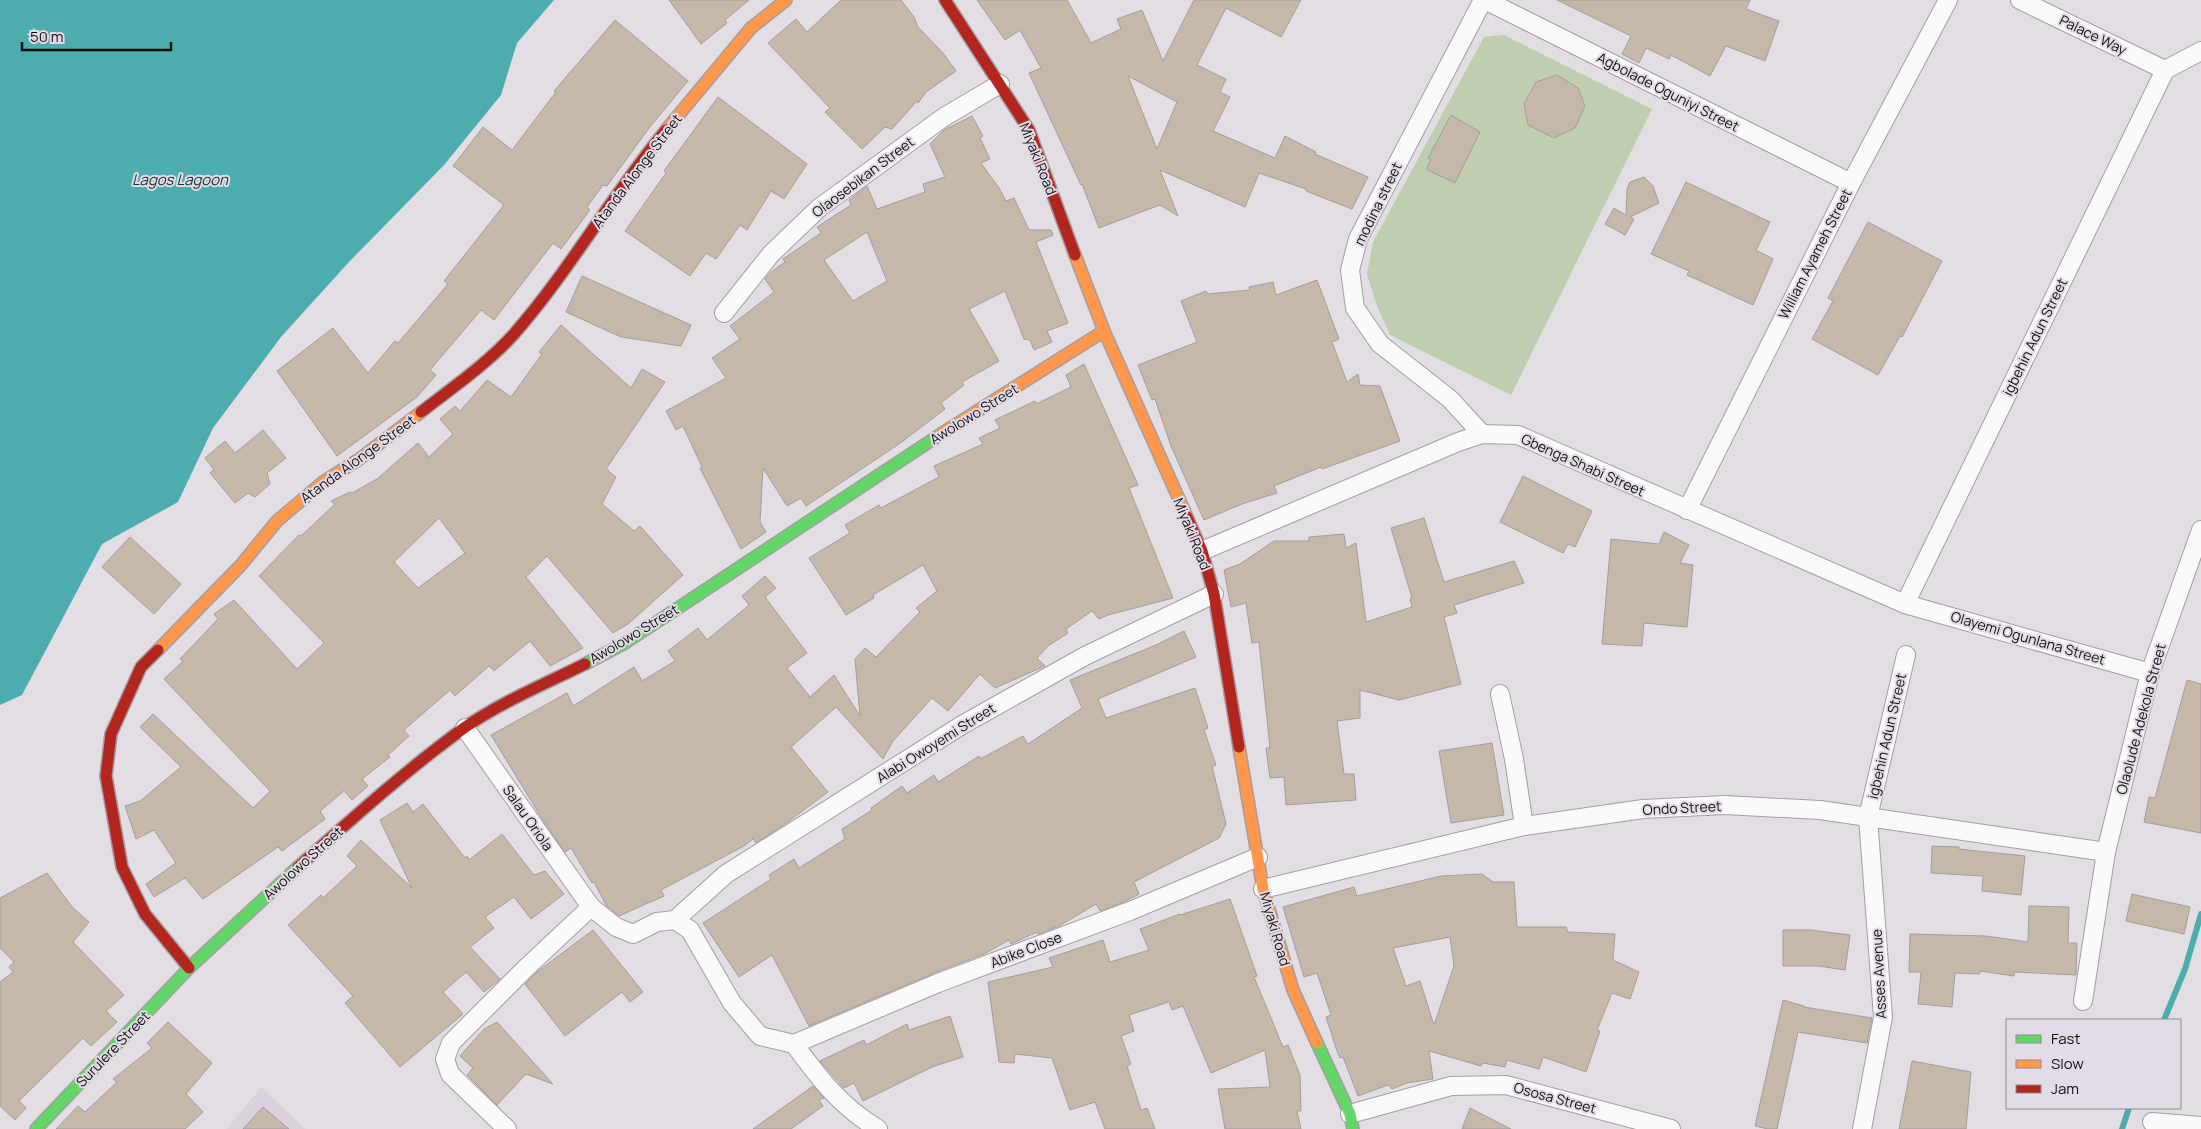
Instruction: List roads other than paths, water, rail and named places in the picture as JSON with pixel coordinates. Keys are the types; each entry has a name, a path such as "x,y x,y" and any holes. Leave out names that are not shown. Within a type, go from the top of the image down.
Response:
{"street":[{"name":"Atanda Alonge Street","path":"189,968 145,914 122,867 111,809 106,776 111,734 141,667 241,565 277,521 323,482 358,460 463,380 513,335 563,272 661,136 752,28 786,0"},
{"name":"Miyaki Road","path":"945,0 1029,130 1104,331 1202,551 1214,594 1263,889 1293,990 1351,1122"},
{"name":"Agbolade Oguniyi Street","path":"1484,0 1851,183"},
{"name":"modina street","path":"1482,434 1450,399 1380,344 1355,308 1350,270 1358,239 1484,0"},
{"name":"William Ayameh Street","path":"1687,510 1851,183 1948,0"},
{"name":"Palace Way","path":"2020,0 2165,70"},
{"path":"2165,70 2201,51"},
{"name":"igbehin Adun Street","path":"1905,604 2165,70"},
{"name":"Olaosebikan Street","path":"724,313 772,254 818,208 944,117 1000,84"},
{"name":"Awolowo Street","path":"189,968 280,883 375,799 465,728 625,643 954,425 1104,331"},
{"name":"Gbenga Shabi Street","path":"1202,551 1458,442 1482,434 1518,435 1905,604"},
{"name":"Olaolude Adekola Street","path":"2083,1001 2106,852 2150,673 2201,530"},
{"name":"Alabi Owoyemi Street","path":"675,920 726,874 962,725 1085,656 1214,594"},
{"name":"Olayemi Ogunlana Street","path":"1905,604 2150,673"},
{"name":"igbehin Adun Street","path":"1868,817 1906,655"},
{"path":"1500,694 1514,759 1524,826"},
{"name":"Salau Oriola","path":"465,728 591,907 616,927 632,934 657,922 675,920"},
{"name":"Ondo Street","path":"1263,889 1524,826 1643,809 1725,805 1820,810 2106,852"},
{"name":"Asses Avenue","path":"1862,1129 1883,1017 1868,817"},
{"name":"Abike Close","path":"794,1044 938,983 1130,911 1258,857"},
{"path":"507,1129 450,1074 445,1059 451,1043 527,967 591,907"},
{"path":"675,920 690,930 732,1003 760,1036 794,1044 820,1080 855,1115 878,1129"},
{"name":"Surulere Street","path":"36,1129 189,968"},
{"name":"Ososa Street","path":"1351,1122 1451,1086 1506,1085 1671,1129"},
{"path":"2152,1122 2201,1126"}],"water":[{"name":"Lagos Lagoon","path":"0,0 554,0 517,43 501,95 444,165 348,263 281,337 213,428 178,502 102,544 22,695 0,705"}],"waterway":[{"path":"2164,1019 2185,969 2201,914"},
{"path":"2122,1129 2129,1109"}]}
